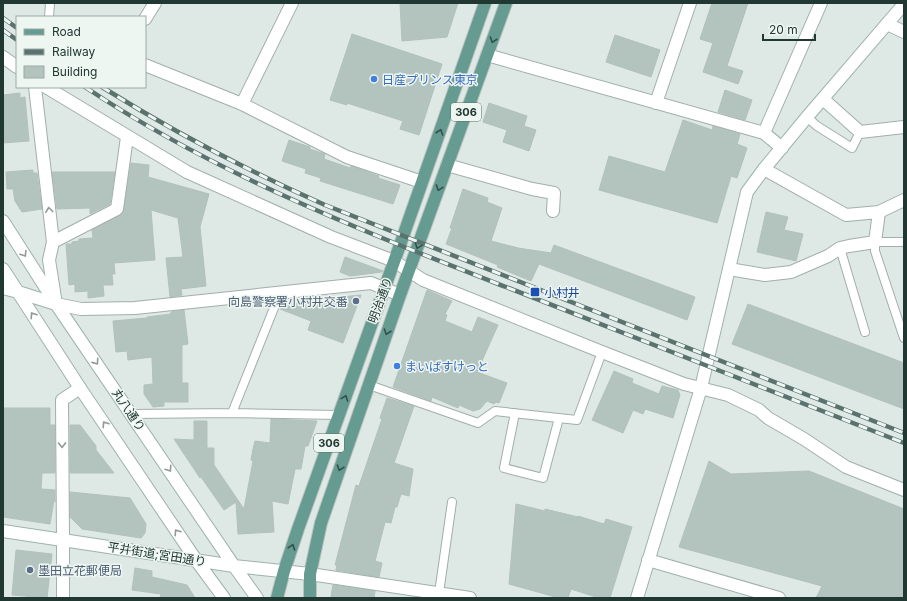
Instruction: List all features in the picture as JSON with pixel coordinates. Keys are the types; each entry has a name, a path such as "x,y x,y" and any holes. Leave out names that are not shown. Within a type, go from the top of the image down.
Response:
{"main road":[{"name":"明治通り","path":"278,598 284,571 486,3"},
{"name":"明治通り","path":"310,598 310,574 321,523 400,295 410,271 506,3"}],"street":[{"path":"146,17 155,3"},
{"path":"242,104 292,3"},
{"path":"656,103 690,3"},
{"path":"764,133 821,3"},
{"path":"637,598 701,388 747,192 807,117 904,4"},
{"path":"887,24 904,32"},
{"path":"487,55 764,133 782,148"},
{"path":"3,57 16,66"},
{"path":"146,65 242,104 347,157 422,182"},
{"path":"35,88 53,242 50,260 56,304"},
{"path":"48,88 187,172 331,237 394,260 423,280 684,384 728,395 759,410 768,418 804,439 846,467 904,490"},
{"path":"823,99 860,132 904,127"},
{"path":"53,242 117,208 127,137"},
{"path":"447,165 532,189 554,193 553,211"},
{"path":"764,169 846,215 879,212 904,200"},
{"path":"729,269 765,275 791,272 828,256 840,248 875,242 879,212"},
{"name":"丸八通り","path":"3,221 56,304 257,598"},
{"path":"3,269 80,388 196,560 224,598"},
{"path":"3,288 56,304 81,309 135,308 371,283 400,295"},
{"path":"63,598 62,400 80,388"},
{"name":"平井街道;宮田通り","path":"3,531 234,566 310,574 434,594 470,598"},
{"path":"648,560 779,598"}],"lane":[{"path":"49,16 50,3"},
{"path":"807,117 817,126 852,148 860,132"},
{"path":"904,242 875,242 875,251 904,338"},
{"path":"840,248 865,332"},
{"path":"232,413 280,293"},
{"path":"369,385 478,423 495,411 576,420 602,352"},
{"path":"132,414 232,413 339,415"},
{"path":"515,413 504,468 543,478 560,418"},
{"path":"434,594 452,502"}],"building":[{"path":"400,3 458,3 447,37 402,41"},
{"path":"712,3 748,3 727,66 743,71 738,84 703,72 713,43 700,39"},
{"path":"352,34 442,64 419,135 400,129 403,121 347,103 347,105 330,100"},
{"path":"615,35 660,50 651,77 606,62"},
{"path":"725,90 752,100 745,120 718,112"},
{"path":"20,93 20,98 25,97 29,141 3,143 3,95"},
{"path":"489,103 527,116 524,126 536,130 529,151 503,142 507,130 483,122"},
{"path":"683,120 712,130 713,126 740,134 737,144 747,148 737,178 731,176 717,223 599,190 609,156 665,172"},
{"path":"289,140 325,154 324,159 350,168 351,166 379,176 378,178 400,185 393,204 320,181 321,178 305,173 306,169 282,161"},
{"path":"131,163 149,165 148,177 209,194 200,227 206,286 181,289 182,295 170,297 166,258 183,257 178,218 151,210 155,260 114,263 115,274 112,274 113,285 103,285 104,296 88,298 88,291 75,292 75,284 69,285 66,244 72,244 72,242 79,241 79,239 93,238 92,230 123,214"},
{"path":"33,170 33,173 37,173 42,209 22,212 15,201 13,189 7,189 6,172"},
{"path":"52,172 115,172 110,204 90,214 90,208 57,209"},
{"path":"463,189 488,198 487,202 502,208 491,241 518,248 551,253 554,245 695,297 687,320 539,264 531,281 497,267 498,265 446,244"},
{"path":"766,212 788,217 784,230 803,234 796,261 757,252"},
{"path":"345,257 383,271 350,276 340,272"},
{"path":"427,290 452,301 445,314 447,315 445,321 472,332 478,317 498,325 477,372 507,383 499,403 496,402 494,404 487,401 480,409 473,411 459,405 458,408 432,397 431,401 393,387"},
{"path":"361,295 343,343 308,330 311,321 280,309 282,303"},
{"path":"748,304 904,363 904,409 732,344"},
{"path":"184,310 188,344 182,345 182,383 188,383 188,402 164,402 164,406 153,407 144,394 144,385 153,384 152,357 128,360 127,351 116,352 113,321 147,318"},
{"path":"614,371 633,379 632,383 659,394 662,386 678,390 680,395 673,418 645,409 643,414 633,410 623,433 592,420"},
{"path":"387,398 414,406 394,463 413,469 409,496 401,494 397,507 395,507 391,523 385,522 375,561 382,563 379,577 336,570 337,565 335,565 356,485 359,486 382,419 380,418"},
{"path":"3,408 50,408 50,425 55,425 55,473 42,473 41,489 55,490 55,502 54,500 50,524 3,517"},
{"path":"271,419 317,421 308,446 305,446 301,469 295,469 288,504 272,501 274,532 238,534 236,502 224,510 174,439 194,440 194,421 207,421 207,448 214,448 214,465 244,509 253,461 251,460 255,441 270,443"},
{"path":"70,425 80,425 96,446 96,450 114,473 70,473"},
{"path":"709,461 731,474 809,471 904,509 904,598 816,598 822,586 679,547"},
{"path":"70,492 130,498 146,524 145,533 141,538 82,529 70,517"},
{"path":"516,504 545,511 545,509 578,516 604,524 606,519 632,527 610,598 599,598 571,589 568,598 559,598 509,584"},
{"path":"16,550 52,554 47,598 12,595"},
{"path":"135,568 152,571 152,577 187,585 195,598 160,598 161,594 132,590"},
{"path":"333,585 375,591 374,598 332,598"}],"railway":[{"path":"3,18 16,27"},
{"path":"3,30 16,39"},
{"path":"87,88 135,119 186,147 290,199 451,266 904,443"},
{"path":"104,88 156,120 212,150 268,179 325,205 904,433"}],"place":[{"name":"日産プリンス東京","path":"374,79"},
{"name":"小村井","path":"535,292"},
{"name":"向島警察署小村井交番","path":"356,301"},
{"name":"まいばすけっと","path":"397,366"},
{"name":"墨田立花郵便局","path":"30,570"}]}
